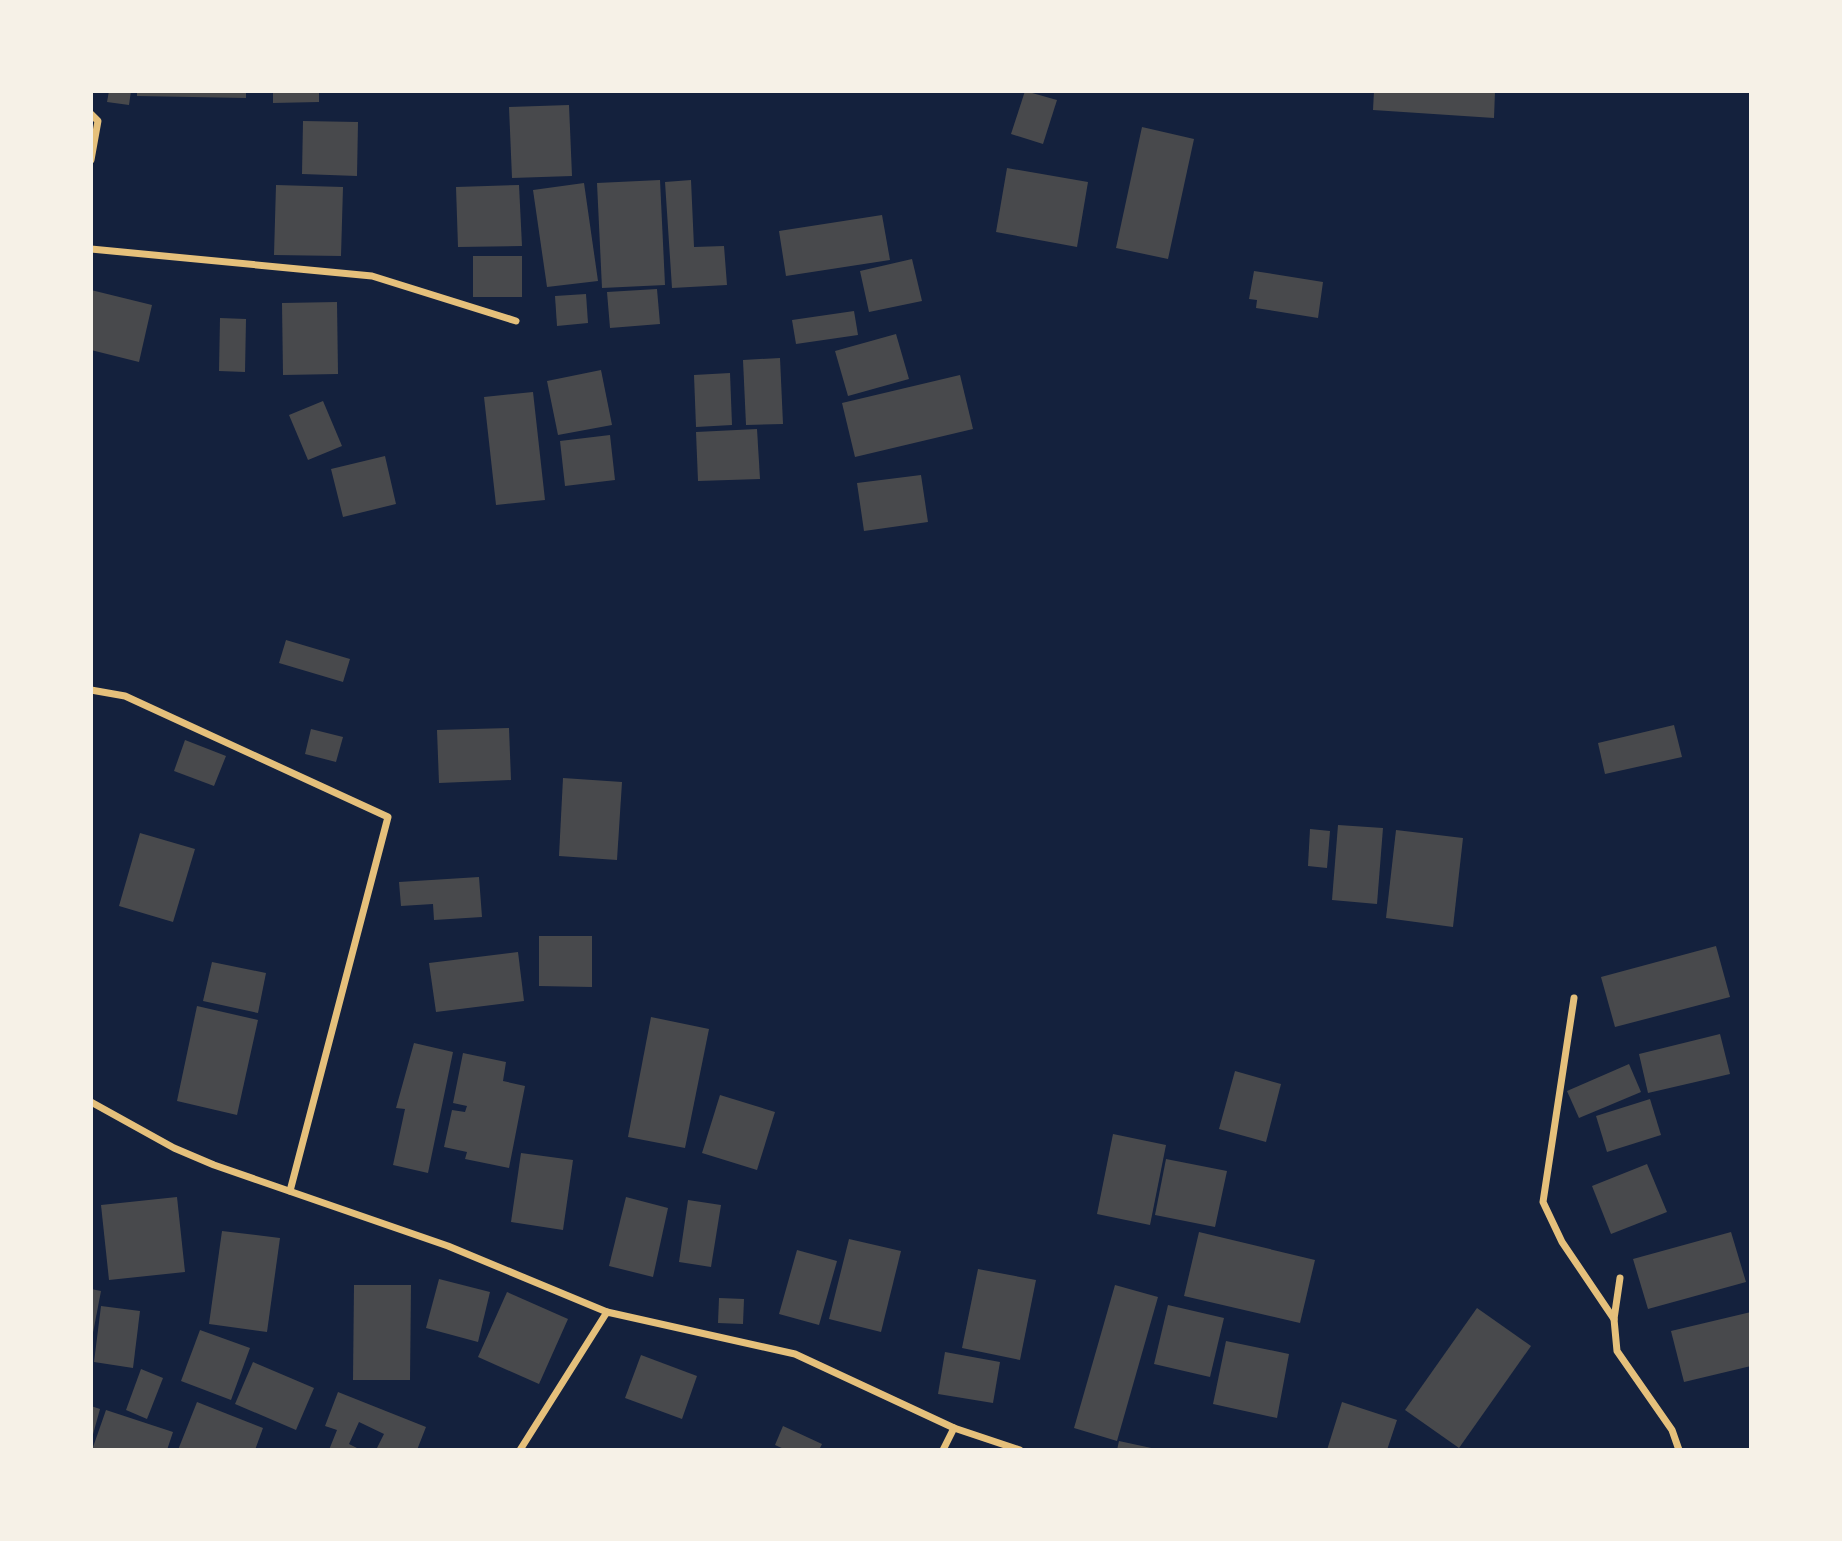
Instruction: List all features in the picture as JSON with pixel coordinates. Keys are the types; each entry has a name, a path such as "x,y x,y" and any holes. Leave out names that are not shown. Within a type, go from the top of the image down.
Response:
{"street":[{"path":"91,114 98,121 91,160"},
{"path":"91,249 372,276 516,321"},
{"path":"91,690 125,696 388,817 290,1191"},
{"path":"1574,999 1543,1202 1562,1242 1614,1319"},
{"path":"91,1102 174,1148 448,1246 607,1312 795,1354 954,1428 1020,1450"},
{"path":"1620,1278 1614,1319 1617,1351 1672,1430 1679,1450"},
{"path":"520,1450 607,1312"},
{"path":"943,1450 954,1428"}],"building":[{"path":"109,91 131,91 129,105 107,102"},
{"path":"137,91 246,91 246,98 137,96"},
{"path":"273,91 319,91 319,102 273,103"},
{"path":"1025,91 1057,100 1043,144 1011,134"},
{"path":"1374,91 1495,91 1494,118 1373,110"},
{"path":"569,105 572,176 512,178 509,107"},
{"path":"303,121 358,122 357,176 302,174"},
{"path":"1142,127 1194,139 1168,259 1116,248"},
{"path":"1007,168 1088,182 1077,247 996,232"},
{"path":"660,180 665,285 602,288 597,183"},
{"path":"691,180 694,247 724,246 727,285 672,288 665,182"},
{"path":"584,183 598,281 547,287 533,190"},
{"path":"276,185 343,187 341,256 274,255"},
{"path":"519,185 522,246 458,247 456,187"},
{"path":"882,215 890,260 786,276 779,231"},
{"path":"473,256 522,256 522,297 473,297"},
{"path":"912,259 922,301 869,312 860,271"},
{"path":"1254,271 1323,282 1318,318 1256,308 1257,300 1249,299"},
{"path":"657,289 660,324 610,328 607,292"},
{"path":"91,290 152,305 139,362 91,350"},
{"path":"586,294 588,323 557,326 555,296"},
{"path":"337,302 338,374 283,375 282,303"},
{"path":"854,311 858,335 796,344 792,320"},
{"path":"220,318 246,319 245,372 219,371"},
{"path":"896,334 909,379 848,396 835,351"},
{"path":"780,358 783,424 746,425 743,360"},
{"path":"601,370 612,425 558,435 547,381"},
{"path":"730,373 732,425 696,427 694,375"},
{"path":"960,375 973,429 855,457 842,403"},
{"path":"533,392 545,500 496,505 484,397"},
{"path":"323,401 342,446 308,460 289,415"},
{"path":"757,429 760,479 698,481 696,432"},
{"path":"610,435 615,480 565,486 560,441"},
{"path":"385,456 396,504 343,517 331,469"},
{"path":"921,475 928,522 864,531 857,483"},
{"path":"286,640 350,659 343,682 279,663"},
{"path":"1674,725 1682,757 1605,774 1598,743"},
{"path":"509,728 511,780 439,783 437,730"},
{"path":"311,729 343,737 336,762 305,754"},
{"path":"185,740 226,756 214,786 174,771"},
{"path":"563,778 622,782 617,860 559,856"},
{"path":"1338,825 1383,828 1377,904 1332,900"},
{"path":"1310,829 1330,831 1327,868 1308,866"},
{"path":"1396,830 1463,838 1453,927 1386,918"},
{"path":"140,833 195,849 173,922 119,906"},
{"path":"479,877 482,917 434,920 433,904 401,906 399,882"},
{"path":"539,936 592,936 592,987 539,986"},
{"path":"1716,946 1730,997 1615,1027 1601,977"},
{"path":"518,952 524,1001 436,1012 429,963"},
{"path":"212,962 266,973 258,1013 203,1001"},
{"path":"197,1006 258,1020 237,1115 177,1101"},
{"path":"651,1017 709,1029 685,1148 628,1137"},
{"path":"1720,1034 1730,1074 1648,1093 1639,1054"},
{"path":"414,1043 453,1052 428,1173 393,1165 405,1109 396,1108"},
{"path":"463,1053 506,1062 503,1081 525,1086 509,1168 465,1159 467,1152 444,1147 452,1110 465,1112 467,1106 453,1103"},
{"path":"1629,1064 1641,1092 1579,1118 1567,1091"},
{"path":"1235,1071 1281,1084 1266,1142 1219,1129"},
{"path":"720,1095 775,1112 757,1170 702,1153"},
{"path":"1650,1099 1661,1135 1607,1152 1596,1116"},
{"path":"1113,1134 1166,1145 1150,1225 1097,1214"},
{"path":"521,1153 573,1160 563,1230 511,1222"},
{"path":"1166,1159 1227,1171 1215,1227 1155,1215"},
{"path":"1647,1164 1667,1212 1611,1234 1592,1186"},
{"path":"177,1197 185,1272 109,1280 101,1205"},
{"path":"626,1197 668,1208 653,1277 609,1266"},
{"path":"688,1200 721,1205 711,1267 679,1262"},
{"path":"222,1231 280,1238 267,1332 209,1324"},
{"path":"1199,1232 1315,1260 1300,1323 1184,1296"},
{"path":"1731,1232 1746,1282 1648,1309 1633,1259"},
{"path":"849,1239 901,1251 881,1332 829,1319"},
{"path":"797,1250 837,1261 819,1325 779,1314"},
{"path":"978,1269 1036,1280 1020,1360 962,1348"},
{"path":"439,1279 490,1292 478,1342 426,1328"},
{"path":"354,1285 411,1285 410,1380 353,1380"},
{"path":"1115,1285 1158,1297 1117,1441 1074,1428"},
{"path":"91,1289 101,1291 92,1338 91,1338"},
{"path":"507,1292 568,1319 539,1384 478,1357"},
{"path":"719,1298 744,1299 743,1324 718,1323"},
{"path":"1168,1305 1224,1318 1210,1377 1154,1364"},
{"path":"101,1306 140,1311 133,1368 94,1362"},
{"path":"1477,1308 1531,1346 1459,1448 1405,1410"},
{"path":"1751,1312 1751,1366 1684,1382 1671,1331"},
{"path":"200,1330 250,1348 231,1400 181,1381"},
{"path":"1226,1341 1289,1354 1277,1418 1213,1404"},
{"path":"945,1352 1000,1362 993,1403 938,1394"},
{"path":"641,1355 697,1376 682,1419 625,1398"},
{"path":"253,1362 314,1388 296,1430 235,1404"},
{"path":"141,1369 163,1378 147,1419 126,1410"},
{"path":"338,1392 426,1427 417,1450 376,1450 384,1434 359,1422 349,1444 361,1450 329,1450 337,1430 325,1426"},
{"path":"197,1402 263,1428 255,1450 178,1450"},
{"path":"1342,1402 1397,1420 1387,1450 1327,1450"},
{"path":"91,1406 100,1409 92,1438 91,1438"},
{"path":"106,1410 173,1432 167,1450 92,1450"},
{"path":"783,1426 822,1444 819,1450 786,1450 775,1445"},
{"path":"1119,1441 1156,1449 1156,1450 1117,1450"}]}
